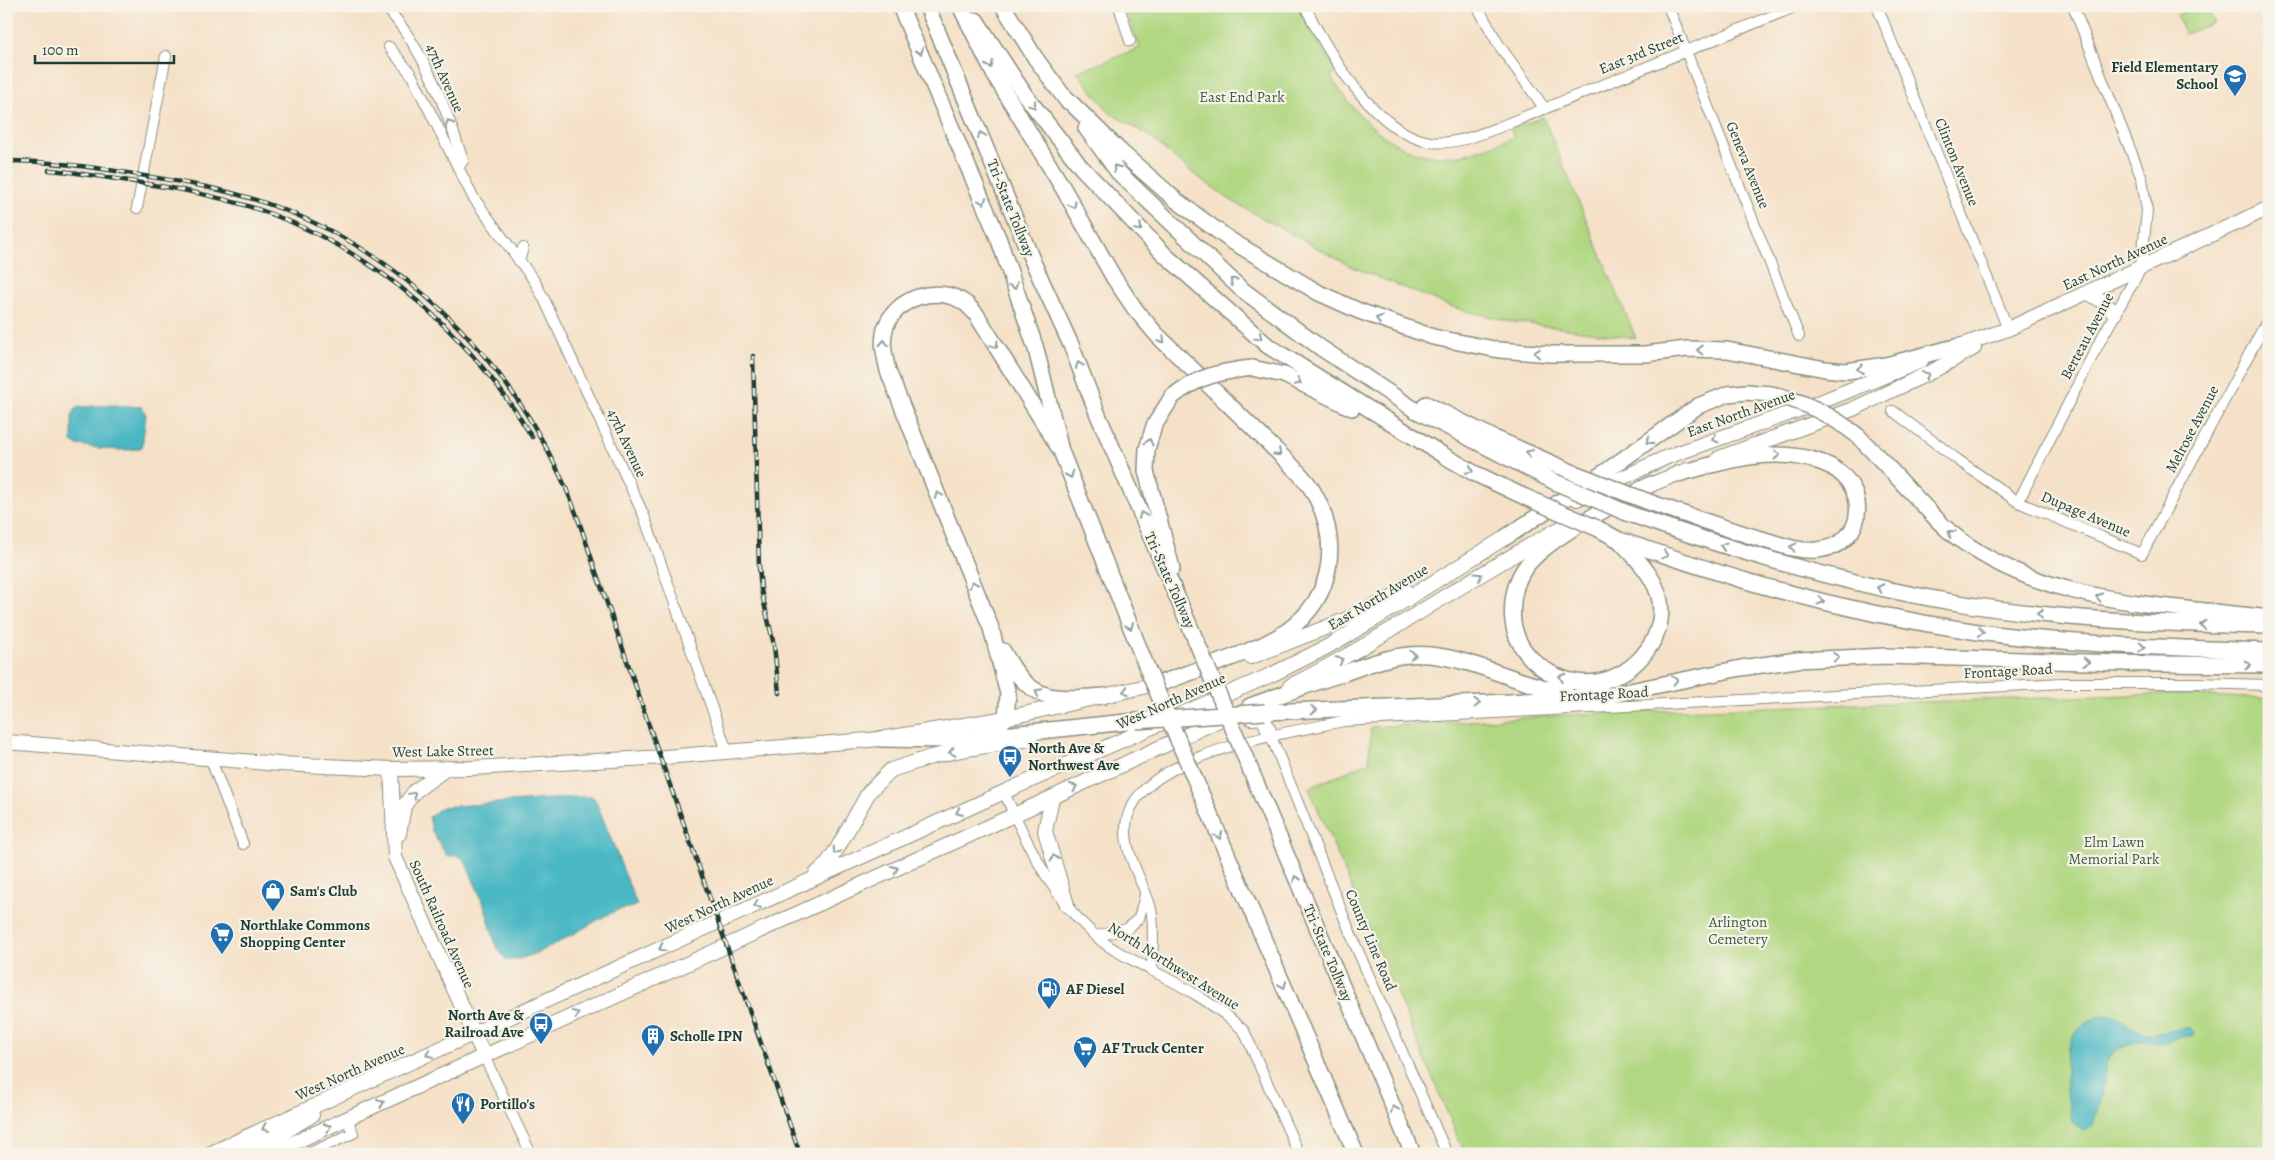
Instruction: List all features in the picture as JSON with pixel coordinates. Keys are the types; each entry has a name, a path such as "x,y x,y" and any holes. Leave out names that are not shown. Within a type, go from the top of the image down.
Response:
{"highway":[{"name":"Tri-State Tollway","path":"900,6 999,240 1036,349 1061,451 1147,668 1356,1154"},
{"name":"Tri-State Tollway","path":"927,6 1034,262 1071,345 1098,415 1198,643 1413,1154"},
{"path":"960,6 994,74 1063,188 1114,278 1135,309 1157,335 1291,465 1310,487 1323,511 1330,536 1330,561 1320,592 1300,620 1270,640 1160,684"},
{"path":"967,6 1026,95 1081,168 1165,255 1268,346 1474,473 1597,528 1619,540 1778,591 1976,632 2054,641 2123,646 2269,651"},
{"path":"1003,6 1036,59 1118,172 1240,288 1321,348 1415,410 1555,482 1627,513 1697,538 1809,572 1951,602 2034,614 2118,622 2269,626"},
{"path":"1061,93 1121,152 1176,201 1230,240 1319,293 1359,311 1433,337 1499,350 1551,354 1644,354 1688,350 1727,350 1825,369 1846,370 1886,366 1959,346"},
{"path":"974,738 990,732 1006,718 1008,694 991,628 888,371 883,348 885,330 891,316 912,299 928,295 943,295 966,304 976,314 1061,451"},
{"path":"1321,348 1492,437 1574,473 1649,502 1756,537 1805,550 1818,550 1841,541 1854,524 1858,515 1859,506 1856,494 1846,477 1837,469 1810,459 1792,455 1754,456 1727,460 1678,474"},
{"path":"1182,608 1146,471 1147,449 1154,426 1172,398 1187,385 1218,372 1252,368 1284,375 1443,455"},
{"path":"1506,537 1605,472 1698,406 1728,394 1746,392 1771,394 1787,397 1827,414 1858,436 1949,532 1994,562 2018,573 2079,593 2113,600 2269,618"},
{"path":"1619,540 1643,566 1658,593 1660,620 1648,650 1638,662 1612,678 1597,682 1579,682 1564,679 1548,672 1526,652 1514,628 1512,611 1514,594 1519,579 1527,565 1548,546 1651,484"},
{"path":"991,628 1018,675 1039,694 1056,698 1103,696"},
{"path":"1251,712 1364,666 1413,654 1448,658 1546,690 1586,695 1611,695"},
{"path":"880,739 954,740 1266,712 1510,702 1611,695 1741,668 1845,656 2269,665"}],"main road":[{"name":"East North Avenue","path":"1244,687 1334,643 1506,537 1574,500 1634,471 1708,442 1818,404 1959,346 2008,329 2269,208"},
{"path":"2089,293 2102,301 2115,313"},
{"path":"269,1154 1052,798 1251,712 1353,653 1547,535 1594,510 1651,484 1853,409 1931,372 2008,329"},
{"name":"West Lake Street","path":"6,742 211,760 391,769 665,757 880,739 1006,718 1160,684 1210,670 1295,640 1403,593 1480,553"},
{"name":"West North Avenue","path":"209,1154 1004,792 1244,687"},
{"path":"1251,712 1263,717 1271,736"},
{"path":"808,881 826,865 869,792 891,770 961,750 1048,735 1137,724"},
{"path":"395,857 404,806 416,791 447,768"},
{"name":"South Railroad Avenue","path":"391,769 395,857 484,1056"},
{"path":"1052,798 1045,830 1067,905"},
{"path":"242,1154 276,1137 364,1084"}],"street":[{"name":"47th Avenue","path":"385,6 398,21 424,59 463,161 458,167"},
{"path":"1119,6 1130,41"},
{"name":"East 3rd Street","path":"1305,6 1323,40 1358,90 1374,109 1402,131 1418,139 1442,142 1472,137 1497,128 1797,6"},
{"path":"1477,6 1499,44 1545,109"},
{"name":"Geneva Avenue","path":"1668,6 1799,336"},
{"name":"Clinton Avenue","path":"1878,6 2008,329"},
{"name":"Berteau Avenue","path":"2018,502 2115,313 2141,268 2147,212 2142,179 2073,6"},
{"name":"47th Avenue","path":"389,46 411,74 473,197 535,282 545,301 644,516 727,751"},
{"path":"137,208 166,56"},
{"path":"519,261 523,248"},
{"name":"Melrose Avenue","path":"2142,554 2269,317"},
{"path":"1894,411 2018,502"},
{"name":"Dupage Avenue","path":"2018,502 2142,554"},
{"name":"Frontage Road","path":"1152,970 1151,910 1129,848 1126,826 1134,801 1156,778 1200,757 1246,741 1344,722 2053,684 2194,683 2269,685"},
{"name":"County Line Road","path":"1271,736 1354,942 1447,1154"},
{"path":"211,760 243,844"},
{"name":"North Northwest Avenue","path":"1004,792 1039,865 1067,905 1096,936 1120,953 1189,990 1231,1019 1244,1031 1299,1154"},
{"path":"1096,936 1127,929 1139,918 1145,895"},
{"path":"484,1056 531,1154"},
{"path":"308,1154 353,1133 347,1118"}],"green space":[{"name":"East End Park","path":"1124,6 1298,6 1313,34 1337,71 1331,77 1355,110 1385,137 1401,147 1419,153 1439,156 1474,152 1514,137 1511,129 1543,117 1636,338 1507,321 1455,308 1350,266 1230,200 1190,171 1149,136 1110,113 1077,72 1140,48"},
{"path":"2198,6 2207,6 2214,23 2185,34 2177,15"},
{"name":"Arlington Cemetery","path":"2162,694 2269,699 2269,1154 1465,1154 1309,788 1369,762 1371,727 1616,712"}],"water":[{"path":"115,405 142,407 146,415 142,447 128,450 110,449 77,445 72,442 72,416 75,409 79,407"},
{"path":"593,797 596,801 637,905 615,911 545,949 517,959 506,960 496,946 485,907 465,861 459,856 447,856 432,831 429,817 442,807"},
{"path":"2107,1015 2120,1019 2141,1032 2160,1033 2191,1028 2194,1033 2192,1036 2183,1036 2164,1044 2141,1040 2114,1051 2106,1063 2102,1097 2093,1124 2091,1128 2083,1131 2074,1123 2071,1116 2066,1085 2067,1054 2071,1040 2079,1029 2091,1020"}],"railway":[{"path":"6,161 56,163 89,167 204,186 268,204 314,223 358,247 400,275 438,307 473,343 504,381 532,423 556,467 573,505 800,1154"},
{"path":"49,170 193,192 242,204 308,230 347,251 384,275 451,332 480,365 532,437"},
{"path":"753,356 759,566 761,590 774,645 779,693"}],"place":[{"name":"Field Elementary School","path":"2235,97"},
{"name":"North Ave & Northwest Ave","path":"1010,778"},
{"name":"Sam's Club","path":"273,912"},
{"name":"Northlake Commons Shopping Center","path":"222,955"},
{"name":"AF Diesel","path":"1049,1010"},
{"name":"North Ave & Railroad Ave","path":"541,1045"},
{"name":"Scholle IPN","path":"653,1057"},
{"name":"AF Truck Center","path":"1085,1069"},
{"name":"Portillo's","path":"463,1125"}],"park label":[{"name":"Elm Lawn Memorial Park","path":"2114,850"}]}
